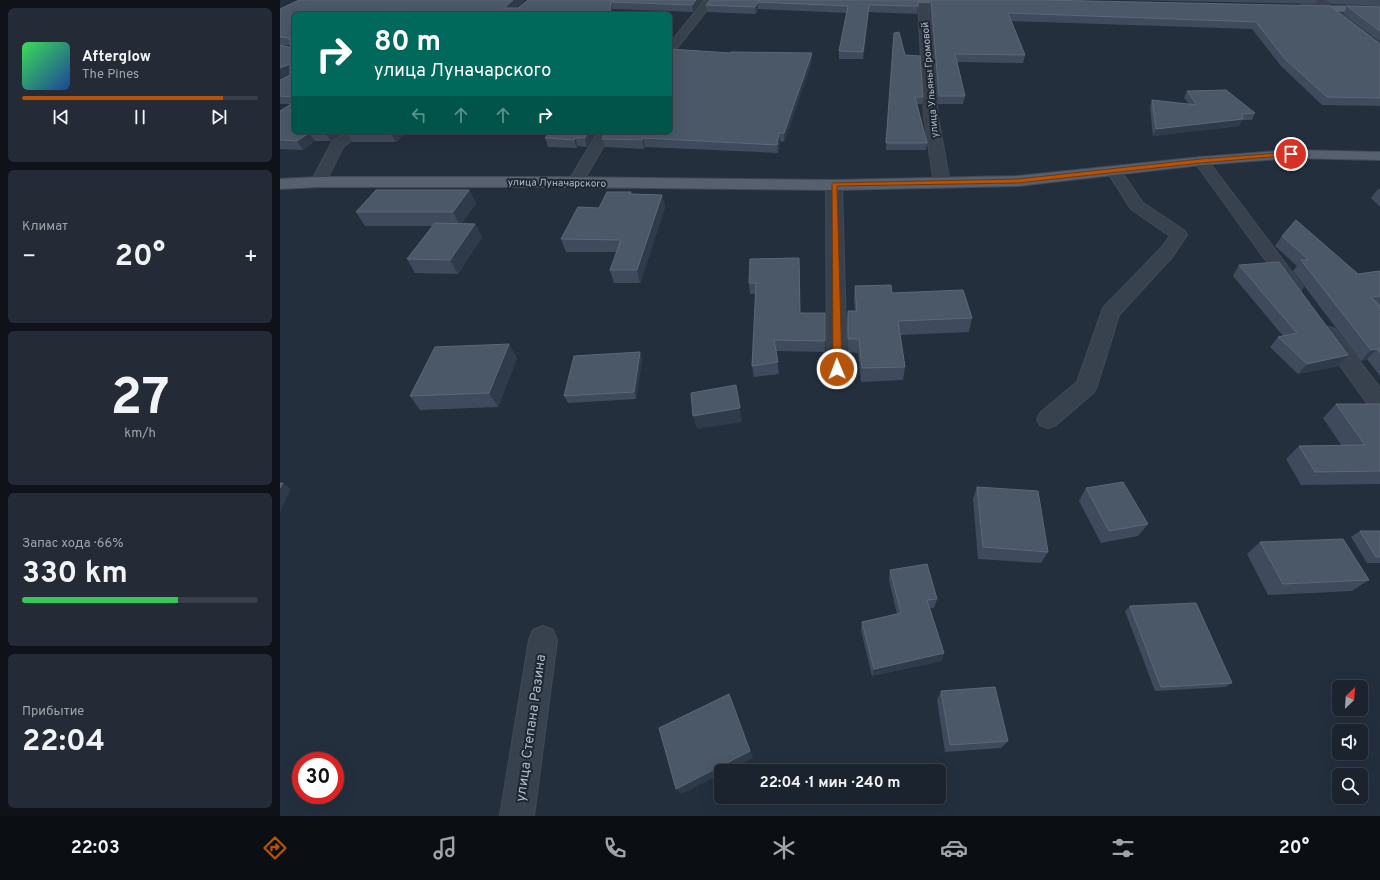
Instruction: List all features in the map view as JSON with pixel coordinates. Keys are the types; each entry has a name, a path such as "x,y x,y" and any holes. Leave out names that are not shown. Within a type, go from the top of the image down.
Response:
{"main road":[{"path":"917,0 967,1"},
{"path":"1296,8 1380,10"},
{"name":"улица Луначарского","path":"280,184 319,182 576,182 834,185 942,183 1018,181 1201,161 1291,154 1380,156"}],"street":[{"path":"672,48 710,0"},
{"name":"улица Ульяны Громовой","path":"923,0 931,117 942,183"},
{"path":"1317,0 1380,48"},
{"path":"319,182 337,145 352,134"},
{"path":"576,182 604,134"},
{"path":"1201,161 1305,302"},
{"path":"1048,420 1086,386 1110,314 1167,252 1179,235 1137,206 1114,171"},
{"path":"834,185 837,369"},
{"path":"1319,321 1380,404"},
{"name":"улица Степана Разина","path":"517,816 543,640"}],"building":[{"path":"299,0 513,0 505,8 518,8 528,0 696,0 692,5 611,2 610,12 292,12 292,97 280,96 280,80 290,75 290,64 280,68 280,45 289,47 291,45 289,38 280,37 280,9"},
{"path":"710,0 918,0 918,6 869,5 863,52 839,51 848,6 758,2 755,7 706,5"},
{"path":"931,0 1042,0 1330,6 1380,44 1380,98 1327,97 1285,59 1256,22 1008,13 1025,55 955,54 965,96 939,96"},
{"path":"1347,6 1380,7 1380,31"},
{"path":"899,32 905,55 920,56 923,97 915,97 927,143 886,143 894,33"},
{"path":"672,49 730,53 812,53 784,133 779,133 777,145 643,138 642,140 602,139 605,134 672,134"},
{"path":"1226,90 1255,113 1242,114 1243,119 1156,129 1152,100 1197,105 1187,91"},
{"path":"292,103 292,134 308,134 297,141 280,140 280,111"},
{"path":"548,134 587,134 585,138 575,138 574,140 545,138"},
{"path":"376,190 469,190 453,212 356,212"},
{"path":"607,192 631,192 630,194 662,195 637,270 610,270 621,240 561,239 578,207 599,208"},
{"path":"1296,220 1358,274 1380,271 1380,296 1371,297 1380,306 1380,353 1377,349 1371,350 1301,260 1309,260 1282,236"},
{"path":"435,223 475,224 450,260 407,259"},
{"path":"799,258 800,313 825,313 825,341 774,340 778,362 752,366 756,283 749,283 750,259"},
{"path":"1279,262 1348,355 1307,364 1278,337 1297,333 1239,265"},
{"path":"891,285 892,293 963,290 972,318 898,321 905,367 862,368 859,339 848,339 848,311 857,311 855,286"},
{"path":"509,344 489,393 410,396 435,347"},
{"path":"640,352 634,392 564,396 574,356"},
{"path":"736,385 740,408 693,416 691,393"},
{"path":"1336,404 1380,404 1380,471 1315,472 1299,446 1365,445"},
{"path":"1123,482 1148,524 1109,531 1086,488"},
{"path":"977,487 1038,491 1048,552 983,547"},
{"path":"1360,531 1380,531 1380,557 1376,557"},
{"path":"1343,539 1369,580 1283,584 1260,542"},
{"path":"927,564 937,599 927,600 944,653 874,669 862,622 901,613 890,570"},
{"path":"1196,603 1232,683 1161,687 1130,606"},
{"path":"995,687 1008,741 950,745 941,691"},
{"path":"729,694 750,751 725,764 714,764 714,769 676,789 659,728"}],"route":[{"path":"837,369 834,185 1018,181 1201,161 1291,154"}]}
